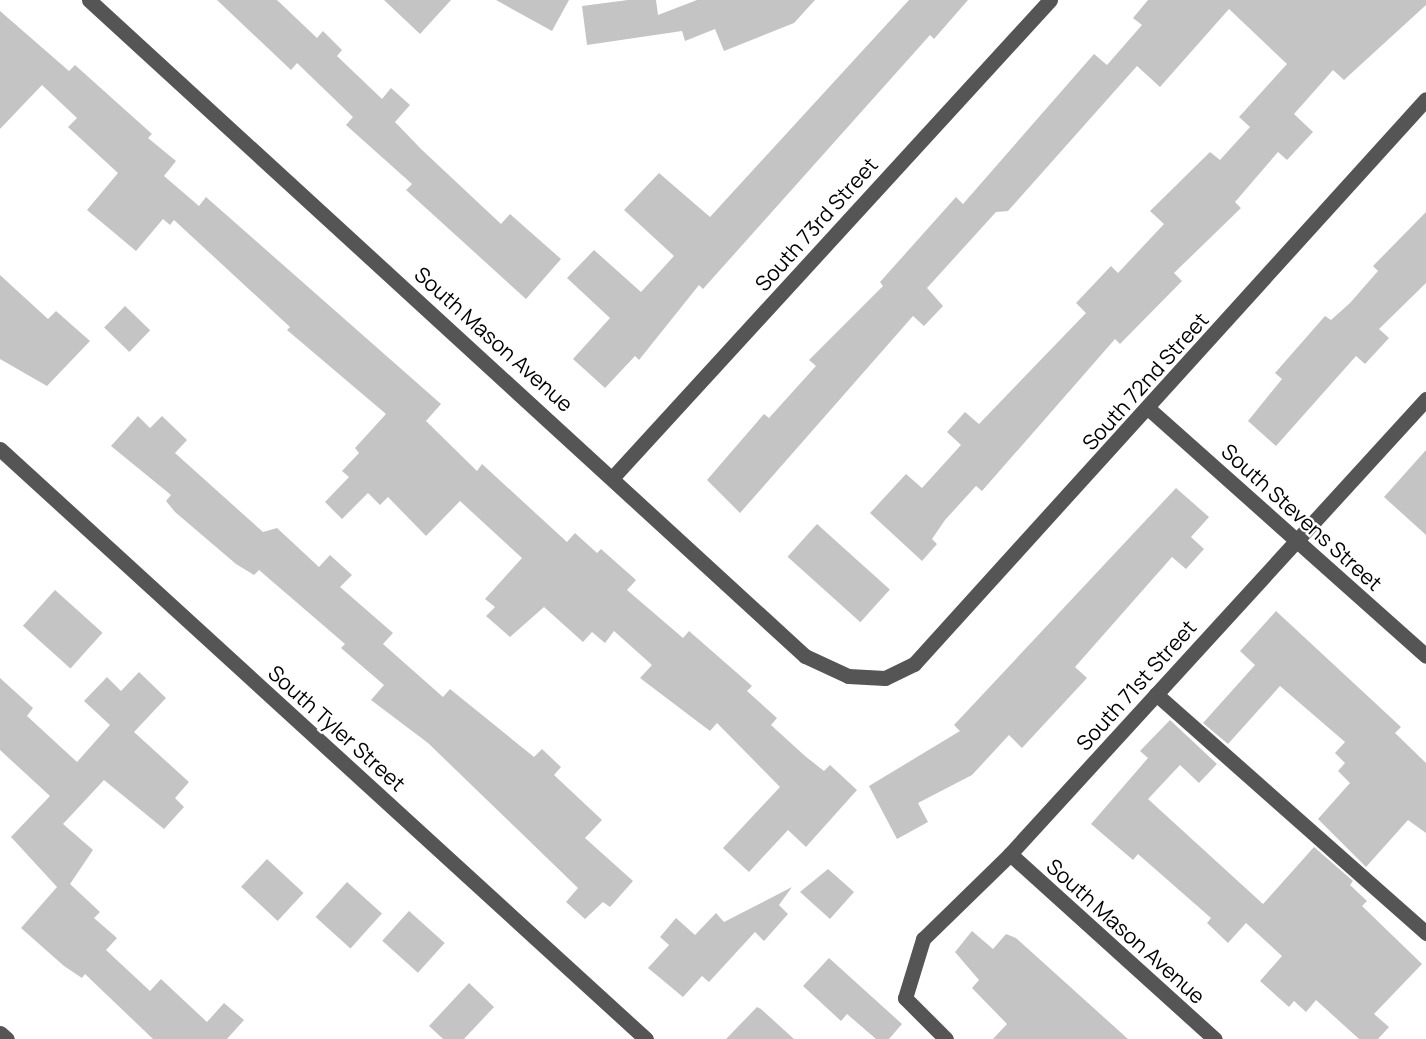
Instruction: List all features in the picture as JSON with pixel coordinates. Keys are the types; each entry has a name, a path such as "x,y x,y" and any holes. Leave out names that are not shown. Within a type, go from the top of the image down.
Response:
{"street":[{"name":"South Mason Avenue","path":"89,0 613,477 805,656 848,676 885,678"},
{"name":"South 73rd Street","path":"613,477 1050,0"},
{"name":"South 72nd Street","path":"885,678 914,664 1149,409 1426,99"},
{"name":"South 71st Street","path":"946,1039 912,1008 905,998 907,980 923,939 1010,854 1426,399"},
{"name":"South Stevens Street","path":"1149,409 1426,656"},
{"name":"South Tyler Street","path":"0,449 645,1039"},
{"path":"1156,694 1426,933"},
{"name":"South Mason Avenue","path":"1010,854 1215,1039"},
{"path":"0,1033 7,1039"}],"building":[{"path":"217,0 277,0 317,38 323,31 342,50 337,56 382,99 391,88 410,105 395,122 421,149 501,224 510,214 561,259 526,299 406,190 412,184 346,125 353,117 297,63 291,70"},
{"path":"384,0 451,0 420,34"},
{"path":"496,0 569,0 552,31"},
{"path":"628,0 656,0 658,15 697,0 815,0 794,23 724,51 715,29 685,41 682,31 587,45 582,6"},
{"path":"909,0 968,0 934,39 930,35 703,289 699,285 639,360 635,356 605,388 573,359 610,318 567,278 594,250 641,292 674,256 624,210 659,173 710,217"},
{"path":"1148,0 1426,0 1426,5 1344,80 1333,70 1294,114 1313,132 1287,160 1278,152 1235,202 1241,208 1174,273 1182,281 1120,344 1115,339 982,491 976,486 945,520 932,539 937,544 922,561 870,513 906,474 922,488 961,445 947,432 965,412 979,424 1086,313 1076,303 1111,266 1118,273 1164,224 1150,211 1210,152 1220,160 1250,127 1239,117 1287,64 1229,9 1160,87 1137,66 1008,211 996,212 927,288 943,306 924,326 913,316 740,513 707,480 764,414 769,418 816,366 809,360 883,286 880,282 956,197 963,204 1094,54 1107,65 1142,25 1133,18"},
{"path":"0,11 69,71 75,65 152,134 148,138 176,161 164,176 199,206 206,197 441,404 426,421 477,471 482,464 567,542 575,533 597,553 601,549 636,580 627,590 683,638 689,631 752,686 747,691 777,718 771,725 824,771 830,765 857,790 806,847 788,830 749,872 723,848 780,787 717,723 710,731 640,678 652,665 614,631 605,643 592,632 583,642 544,607 510,637 486,616 495,607 485,599 522,558 460,501 426,536 388,497 380,505 368,493 342,519 325,502 349,477 342,471 359,453 355,448 386,414 287,330 290,327 174,220 170,225 163,219 136,251 87,210 118,173 68,127 77,118 42,85 0,129"},
{"path":"1426,212 1426,283 1379,329 1389,338 1365,364 1356,356 1276,446 1248,421 1282,379 1275,373 1325,316 1331,320 1350,303 1378,271 1373,266"},
{"path":"0,275 48,319 56,311 90,341 47,386 0,359"},
{"path":"125,306 150,330 129,352 104,328"},
{"path":"138,416 150,428 162,416 187,440 175,453 263,532 277,528 319,567 330,555 352,575 340,587 393,633 383,644 443,697 450,689 534,757 542,749 561,767 554,775 602,820 585,838 633,881 610,907 603,902 585,919 566,902 578,888 428,743 371,700 384,685 341,648 345,644 259,570 254,575 236,564 175,512 166,501 171,495 111,446"},
{"path":"1426,450 1426,535 1384,497"},
{"path":"1176,488 1209,517 1191,537 1204,549 1186,569 1172,557 1075,667 1087,678 1022,748 1009,735 972,775 918,803 928,822 897,839 869,786 960,731 954,725"},
{"path":"817,524 890,590 860,622 788,557"},
{"path":"55,590 103,633 70,668 23,626"},
{"path":"1276,611 1401,727 1395,733 1426,763 1426,833 1408,820 1366,867 1318,819 1350,783 1338,771 1345,763 1335,753 1345,742 1280,686 1228,744 1203,723 1255,665 1240,651"},
{"path":"139,672 166,698 134,732 189,782 175,798 184,807 164,829 104,780 63,824 93,850 70,884 100,912 94,918 117,938 106,950 150,991 161,979 207,1022 224,1003 244,1020 227,1039 153,1039 85,974 82,978 64,966 21,928 57,887 11,837 50,796 0,750 0,678 33,708 27,716 77,762 110,725 84,701 107,677 121,691"},
{"path":"1170,720 1217,764 1199,783 1180,765 1148,799 1263,904 1314,847 1353,881 1350,885 1367,901 1362,906 1422,964 1374,1014 1389,1027 1378,1039 1359,1039 1316,1000 1306,1012 1294,1001 1289,1007 1260,981 1282,956 1246,923 1228,943 1207,923 1211,918 1138,854 1133,860 1091,824 1148,758 1140,751"},
{"path":"267,859 304,893 278,921 241,887"},
{"path":"828,869 854,892 830,919 800,892"},
{"path":"347,882 382,913 350,948 316,917"},
{"path":"792,887 779,905 788,914 764,941 755,932 709,982 702,976 683,997 648,968 669,945 660,937 676,918 695,935 716,913 724,922"},
{"path":"409,911 445,943 418,973 382,941"},
{"path":"972,931 993,949 1006,934 1016,938 1128,1039 993,1039 1007,1024 972,988 979,980 955,952"},
{"path":"829,958 902,1024 889,1039 876,1039 847,1014 841,1021 803,986"},
{"path":"469,983 494,1007 464,1039 443,1039 429,1026"},
{"path":"757,1007 761,1009 794,1039 726,1039"}]}
